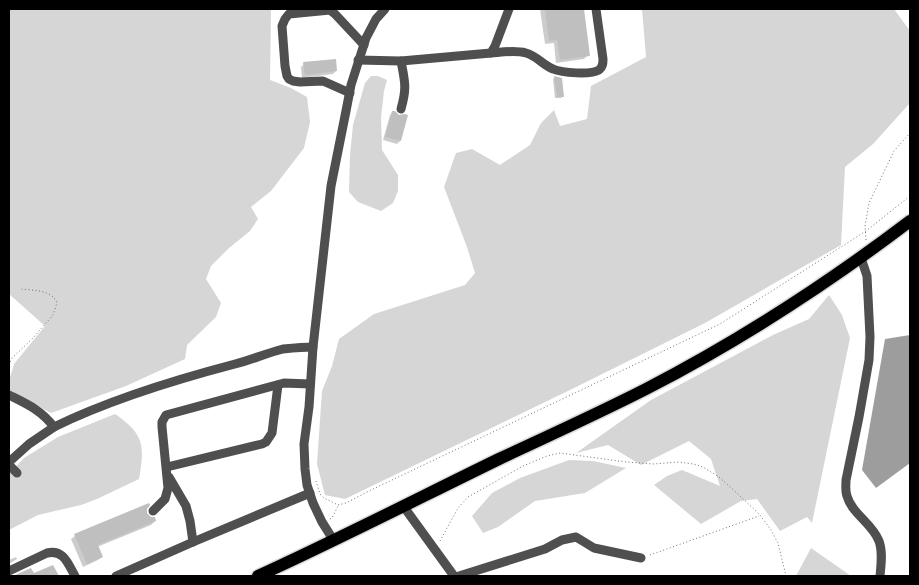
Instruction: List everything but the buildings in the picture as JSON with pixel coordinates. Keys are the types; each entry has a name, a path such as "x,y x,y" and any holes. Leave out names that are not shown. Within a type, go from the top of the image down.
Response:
{"highway":[{"path":"258,576 579,422 684,368 773,316 866,255 910,221"}],"street":[{"path":"334,541 313,503 305,469 304,444 313,347 331,186 350,93 358,60 364,45 376,19 385,9"},
{"path":"491,53 509,9"},
{"path":"358,60 401,61 516,52 534,56 555,70 591,73 598,71 603,65 596,9"},
{"path":"350,93 323,81 300,82 290,79 287,76 285,66 282,26 289,14 330,10 364,45"},
{"path":"401,61 406,87 401,109"},
{"path":"866,255 870,337 869,360 860,418 846,480 846,495 879,541 881,550 880,576"},
{"path":"17,473 9,463 29,444 54,427 74,417 169,382 282,350 313,347"},
{"path":"153,511 167,495 168,488 162,427 162,422 166,415 284,383 310,384"},
{"path":"167,471 266,442 272,433 278,385"},
{"path":"9,395 38,410 54,427"},
{"path":"167,471 186,506 193,542"},
{"path":"116,576 310,494"},
{"path":"404,507 454,576"},
{"path":"459,576 545,549 562,540 576,537 594,548 641,558"},
{"path":"9,572 54,551 59,552 66,560 75,576"}],"path":[{"path":"866,255 869,203 894,151 910,133"},
{"path":"315,478 320,494 324,498 338,505 346,503 720,324 866,231 910,196"},
{"path":"9,364 12,358 53,315 57,303 52,295 20,289"},
{"path":"436,551 447,526 458,508 468,497 523,466 560,453 626,462 653,464 679,462 703,467 719,477 760,515 778,543 786,576"},
{"path":"322,522 332,518 338,505"},
{"path":"641,558 760,515"}],"shaded area":[{"path":"9,9 271,9 270,80 307,97 310,122 304,148 271,191 251,207 258,219 250,231 211,266 206,279 221,303 216,317 187,345 185,359 126,386 51,413 9,391 9,381 14,364 45,326 9,294"},
{"path":"642,9 894,9 910,31 910,103 873,144 845,167 841,245 705,323 345,499 325,495 317,464 322,391 332,366 339,339 374,314 465,285 475,273 444,187 456,153 472,149 500,165 530,145 541,123 554,110 560,126 587,119 591,86 646,57"},
{"path":"371,76 378,76 387,80 381,118 382,150 398,175 398,191 393,203 381,211 358,202 349,192 353,125 365,83"},
{"path":"829,295 842,315 850,338 812,523 807,517 780,531 757,499 741,501 701,524 654,485 667,476 682,470 720,486 711,459 689,441 641,465 608,445 576,453 651,400 773,335 809,319"},
{"path":"910,335 910,463 876,488 862,470 885,339"},
{"path":"115,414 132,428 140,441 142,457 139,479 81,505 38,515 9,530 9,474 24,458 58,437"},
{"path":"569,460 593,461 626,468 585,493 535,501 498,527 483,533 472,516 492,493 520,478"},
{"path":"811,548 851,576 796,576"}]}
